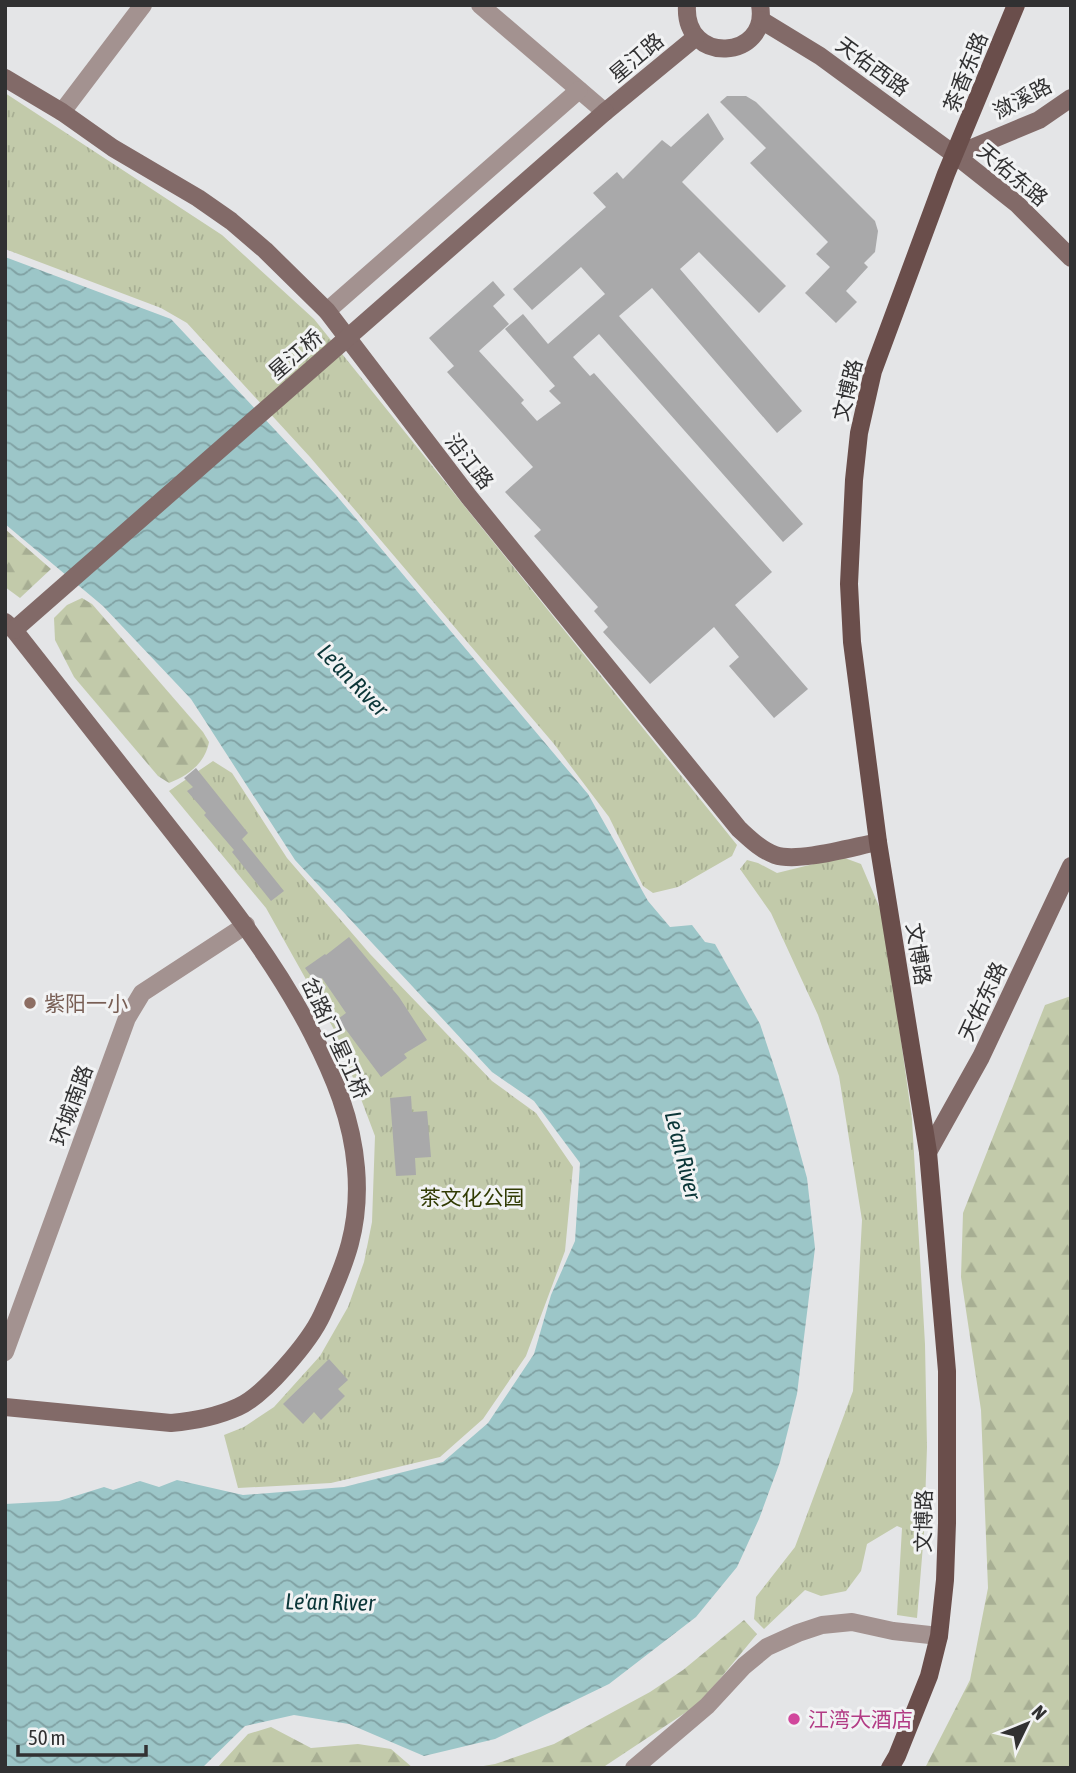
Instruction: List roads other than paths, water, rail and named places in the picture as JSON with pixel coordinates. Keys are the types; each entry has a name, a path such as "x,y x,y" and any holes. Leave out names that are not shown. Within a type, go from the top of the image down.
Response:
{"main road":[{"name":"茶香东路","path":"956,155 1016,5"},
{"name":"文博路","path":"890,1768 929,1676 939,1636 945,1580 947,1371 928,1152 878,842 852,642 849,584 859,433 873,371 946,174 956,155"}],"street":[{"path":"62,112 143,5"},
{"path":"480,5 605,112"},
{"path":"687,5 687,17 696,37 716,49 728,50 749,40 757,31 761,12"},
{"name":"天佑西路","path":"761,12 956,155"},
{"name":"星江路","path":"605,112 696,37"},
{"name":"沿江路","path":"5,78 231,221 327,311 469,498 739,829 767,851 794,858 878,842"},
{"path":"327,311 579,90"},
{"name":"潋溪路","path":"956,155 1039,120 1071,98"},
{"name":"星江桥","path":"8,630 605,112"},
{"name":"天佑东路","path":"956,155 1017,204 1071,258"},
{"name":"岔路门-星江桥","path":"5,1407 171,1423 198,1421 240,1406 281,1372 316,1329 346,1262 357,1213 356,1168 348,1115 324,1057 289,989 246,925 8,630"},
{"name":"天佑东路","path":"928,1152 981,1057 1071,866"},
{"name":"环城南路","path":"5,1352 127,1018 142,993 246,925"},
{"path":"634,1768 707,1706 744,1666 766,1647 798,1633 822,1625 852,1622 893,1631 939,1636"}],"water":[{"name":"Le'an River","path":"5,257 171,319 336,495 588,794 648,901 670,927 692,925 705,942 715,944 760,1024 785,1099 807,1178 815,1248 797,1394 780,1462 759,1519 737,1567 696,1617 609,1684 495,1739 424,1756 349,1724 294,1715 245,1726 202,1768 5,1768 5,1504 59,1501 104,1487 113,1490 140,1481 159,1487 177,1480 243,1495 344,1487 443,1462 488,1423 534,1354 551,1295 575,1241 580,1163 534,1101 492,1072 295,860 191,699 103,606 5,524"}],"place":[{"name":"紫阳一小","path":"30,1003"},
{"name":"江湾大酒店","path":"794,1719"}],"park label":[{"name":"茶文化公园","path":"472,1197"}]}
